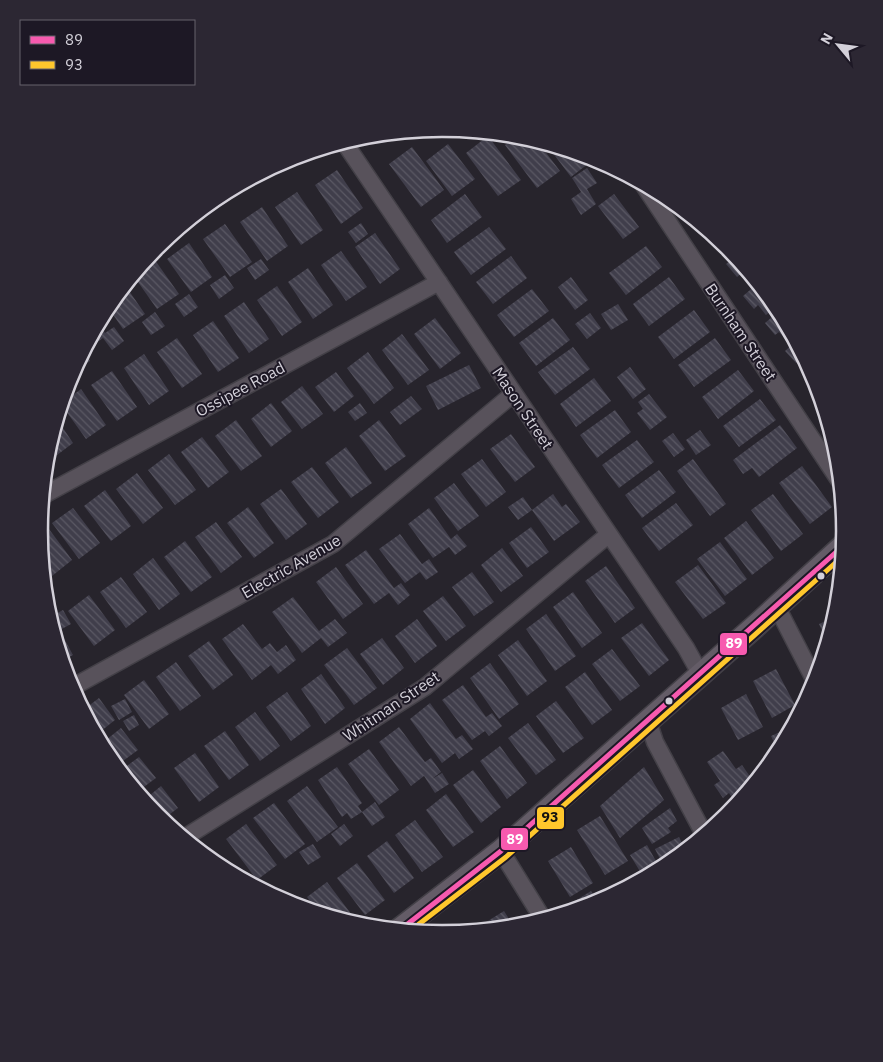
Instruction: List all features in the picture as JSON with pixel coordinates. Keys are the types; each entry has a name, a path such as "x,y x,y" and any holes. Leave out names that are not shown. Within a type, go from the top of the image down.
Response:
{"main road":[{"path":"408,923 501,851 701,675 835,553"}],"street":[{"name":"Mason Street","path":"348,148 686,648 701,675"},
{"name":"Burnham Street","path":"653,199 830,466"},
{"name":"Ossipee Road","path":"50,492 439,282"},
{"name":"Electric Avenue","path":"78,684 333,544 513,394"},
{"name":"Whitman Street","path":"190,834 425,687 608,535"},
{"path":"777,607 810,671"},
{"path":"648,721 655,742 700,827"},
{"path":"501,851 539,913"}],"building":[{"path":"484,139 491,140 521,180 498,196 466,153"},
{"path":"508,143 544,150 560,171 537,188 505,145"},
{"path":"448,144 475,179 452,196 426,161"},
{"path":"412,147 444,190 421,207 389,164"},
{"path":"553,153 587,165 571,177"},
{"path":"587,168 597,183 587,189 596,204 581,215 571,199 581,192 572,178"},
{"path":"337,170 363,208 341,224 315,185"},
{"path":"297,192 323,230 301,245 275,207"},
{"path":"465,194 482,217 447,243 431,220"},
{"path":"614,194 639,227 623,239 598,206"},
{"path":"262,207 288,246 267,261 240,222"},
{"path":"361,223 368,234 356,243 348,232"},
{"path":"225,224 252,262 230,277 203,239"},
{"path":"489,227 506,249 471,275 454,252"},
{"path":"375,233 400,269 380,284 355,247"},
{"path":"189,243 212,277 191,292 167,259"},
{"path":"646,246 662,267 626,295 609,273"},
{"path":"341,251 367,287 346,301 321,265"},
{"path":"511,256 527,278 493,304 476,282"},
{"path":"261,259 269,270 255,280 247,268"},
{"path":"155,260 179,294 157,309 137,281"},
{"path":"729,262 741,274 737,277 726,264"},
{"path":"308,268 333,305 313,319 288,282"},
{"path":"225,275 234,288 219,299 210,285"},
{"path":"571,277 588,300 575,310 558,287"},
{"path":"669,277 685,299 649,326 633,304"},
{"path":"277,286 302,322 282,336 257,300"},
{"path":"752,288 769,312 766,315 758,305 754,309 743,296"},
{"path":"532,289 549,311 514,337 497,315"},
{"path":"129,291 145,314 123,329 113,314"},
{"path":"189,294 198,307 184,317 175,304"},
{"path":"244,302 269,339 249,353 224,316"},
{"path":"618,304 628,320 611,330 601,314"},
{"path":"694,310 710,332 674,359 658,337"},
{"path":"155,312 165,326 151,335 142,322"},
{"path":"590,313 601,328 587,339 575,324"},
{"path":"772,317 786,340 779,332 775,335 765,323"},
{"path":"435,318 461,353 440,369 414,334"},
{"path":"553,318 570,340 536,366 519,343"},
{"path":"213,321 239,358 218,372 193,335"},
{"path":"114,327 124,341 112,350 103,338 95,344 103,330 105,333"},
{"path":"402,334 429,370 408,385 382,350"},
{"path":"177,338 202,374 182,388 157,352"},
{"path":"715,338 731,360 694,387 678,365"},
{"path":"573,347 590,369 555,395 538,372"},
{"path":"790,347 797,362 796,363 785,351"},
{"path":"368,352 394,388 374,404 347,368"},
{"path":"144,354 169,391 149,405 124,368"},
{"path":"469,365 481,388 438,410 426,386"},
{"path":"630,367 646,389 633,399 617,377"},
{"path":"738,370 754,391 718,419 702,397"},
{"path":"112,371 137,407 117,421 91,385"},
{"path":"336,372 354,396 334,412 315,387"},
{"path":"594,378 611,401 576,427 560,404"},
{"path":"302,386 323,414 302,429 281,402"},
{"path":"81,389 106,425 86,439 66,411 71,397"},
{"path":"649,394 667,417 650,430 637,413 643,409 638,402"},
{"path":"411,396 422,409 400,425 390,412"},
{"path":"760,399 776,420 739,447 723,426"},
{"path":"271,403 292,431 271,447 251,419"},
{"path":"360,403 367,413 355,421 348,412"},
{"path":"615,410 631,432 597,458 580,435"},
{"path":"236,420 262,456 241,471 215,436"},
{"path":"379,420 406,456 385,471 359,436"},
{"path":"780,425 797,448 759,477 752,468 743,474 733,460"},
{"path":"62,426 73,443 55,457"},
{"path":"700,430 711,445 696,455 686,440"},
{"path":"673,433 685,449 674,457 662,441"},
{"path":"511,434 535,467 515,482 490,449"},
{"path":"202,437 229,472 208,488 181,452"},
{"path":"637,440 654,462 619,488 602,465"},
{"path":"346,447 372,483 351,498 325,463"},
{"path":"169,454 196,490 175,505 148,470"},
{"path":"482,459 506,492 486,507 461,474"},
{"path":"693,459 726,504 710,516 677,471"},
{"path":"802,466 832,507 810,524 779,483"},
{"path":"312,467 339,502 318,518 291,482"},
{"path":"659,470 676,492 642,518 625,495"},
{"path":"137,473 163,508 143,524 116,489"},
{"path":"454,483 479,516 458,531 434,498"},
{"path":"281,489 307,524 286,540 260,504"},
{"path":"105,490 131,526 111,541 84,506"},
{"path":"553,494 562,507 566,504 580,522 554,541 532,510"},
{"path":"773,494 803,534 781,551 751,510"},
{"path":"523,497 532,510 518,520 508,507"},
{"path":"676,503 693,525 659,551 642,528"},
{"path":"248,507 274,543 254,558 227,523"},
{"path":"73,508 100,543 79,559 52,523"},
{"path":"429,508 451,539 457,534 467,546 455,555 449,547 433,558 408,524"},
{"path":"746,521 774,558 752,575 724,538"},
{"path":"216,522 242,557 221,573 195,537"},
{"path":"531,527 549,552 527,568 509,543"},
{"path":"48,528 72,560 52,576 48,557"},
{"path":"400,534 422,564 429,559 438,572 426,580 420,572 405,583 379,549"},
{"path":"185,541 212,577 191,592 164,557"},
{"path":"720,542 747,579 725,596 697,559"},
{"path":"502,548 523,576 501,592 481,565"},
{"path":"366,550 394,588 401,583 410,595 398,605 389,593 374,604 345,565"},
{"path":"153,558 180,594 159,610 133,574"},
{"path":"698,565 726,603 703,619 675,582"},
{"path":"606,566 635,608 615,623 585,581"},
{"path":"336,567 363,604 343,619 316,582"},
{"path":"472,572 494,602 474,616 452,587"},
{"path":"121,577 147,612 126,628 100,592"},
{"path":"573,592 602,633 582,648 553,607"},
{"path":"89,595 115,630 94,646 68,611"},
{"path":"443,596 466,626 446,641 423,611"},
{"path":"293,597 319,631 335,619 347,633 328,647 321,638 302,653 272,612"},
{"path":"63,610 71,624 60,630 56,614"},
{"path":"546,614 576,656 555,671 526,629"},
{"path":"417,619 437,646 415,663 395,636"},
{"path":"825,621 822,632 819,624"},
{"path":"642,623 669,660 649,676 621,638"},
{"path":"243,624 262,649 270,643 277,652 286,645 296,660 278,674 271,665 252,680 222,639"},
{"path":"61,633 73,655 68,658"},
{"path":"382,638 404,668 383,685 360,654"},
{"path":"518,640 547,681 527,696 498,655"},
{"path":"209,641 233,675 213,690 188,656"},
{"path":"347,648 377,688 354,705 324,665"},
{"path":"612,649 640,686 620,701 592,664"},
{"path":"176,662 201,696 180,711 156,677"},
{"path":"490,663 519,704 499,719 470,678"},
{"path":"776,669 795,705 772,718 753,681"},
{"path":"585,672 612,710 592,725 565,687"},
{"path":"321,674 345,708 325,724 301,689"},
{"path":"144,680 169,714 149,729 124,695"},
{"path":"463,685 486,717 492,713 502,726 489,736 485,731 472,740 442,700"},
{"path":"287,692 311,726 291,741 266,707"},
{"path":"746,694 763,727 738,740 721,708"},
{"path":"99,698 115,720 102,731 88,706"},
{"path":"125,699 132,712 119,720 111,706"},
{"path":"556,701 584,738 563,753 536,716"},
{"path":"430,703 456,739 462,735 473,749 459,759 455,753 442,763 410,719"},
{"path":"255,712 280,746 260,761 235,727"},
{"path":"134,715 139,725 129,731 123,721"},
{"path":"528,723 556,760 536,775 508,738"},
{"path":"399,727 425,762 431,758 441,772 432,779 442,773 449,784 435,793 424,776 411,786 379,742"},
{"path":"121,728 138,750 122,761 107,739"},
{"path":"225,731 249,765 229,780 204,746"},
{"path":"781,732 774,742 771,736"},
{"path":"500,746 527,783 507,799 480,761"},
{"path":"369,749 399,790 379,805 348,764"},
{"path":"723,751 736,769 742,765 750,776 732,797 729,793 723,798 714,785 720,781 707,762"},
{"path":"195,753 219,787 199,802 174,768"},
{"path":"139,757 156,778 143,788 126,767"},
{"path":"337,767 362,803 358,806 362,812 351,819 347,813 342,817 318,780"},
{"path":"644,767 664,800 620,838 600,806"},
{"path":"473,770 501,807 481,823 453,785"},
{"path":"161,786 178,808 169,815 149,796"},
{"path":"307,786 338,827 317,842 287,801"},
{"path":"446,794 474,832 453,847 426,810"},
{"path":"375,802 385,817 372,826 362,812"},
{"path":"274,803 305,844 285,859 253,818"},
{"path":"670,808 677,821 668,828 671,832 652,844 642,828"},
{"path":"600,816 628,861 605,875 577,830"},
{"path":"415,820 443,857 422,872 395,835"},
{"path":"246,824 277,865 258,879 226,839"},
{"path":"344,824 353,836 340,846 331,834"},
{"path":"679,837 682,843 660,859 655,849"},
{"path":"387,841 414,878 394,893 367,856"},
{"path":"313,844 321,857 308,865 299,852"},
{"path":"647,845 656,861 640,871 630,855"},
{"path":"571,847 593,883 570,897 548,861"},
{"path":"357,863 385,900 365,915 337,878"},
{"path":"327,882 351,914 311,903 307,897"},
{"path":"591,891 593,894 575,901"},
{"path":"504,911 509,919 493,922 485,923"}],"transit line":[{"name":"89","path":"408,923 501,851 835,553"},
{"name":"93","path":"419,924 506,857 834,564"}]}
